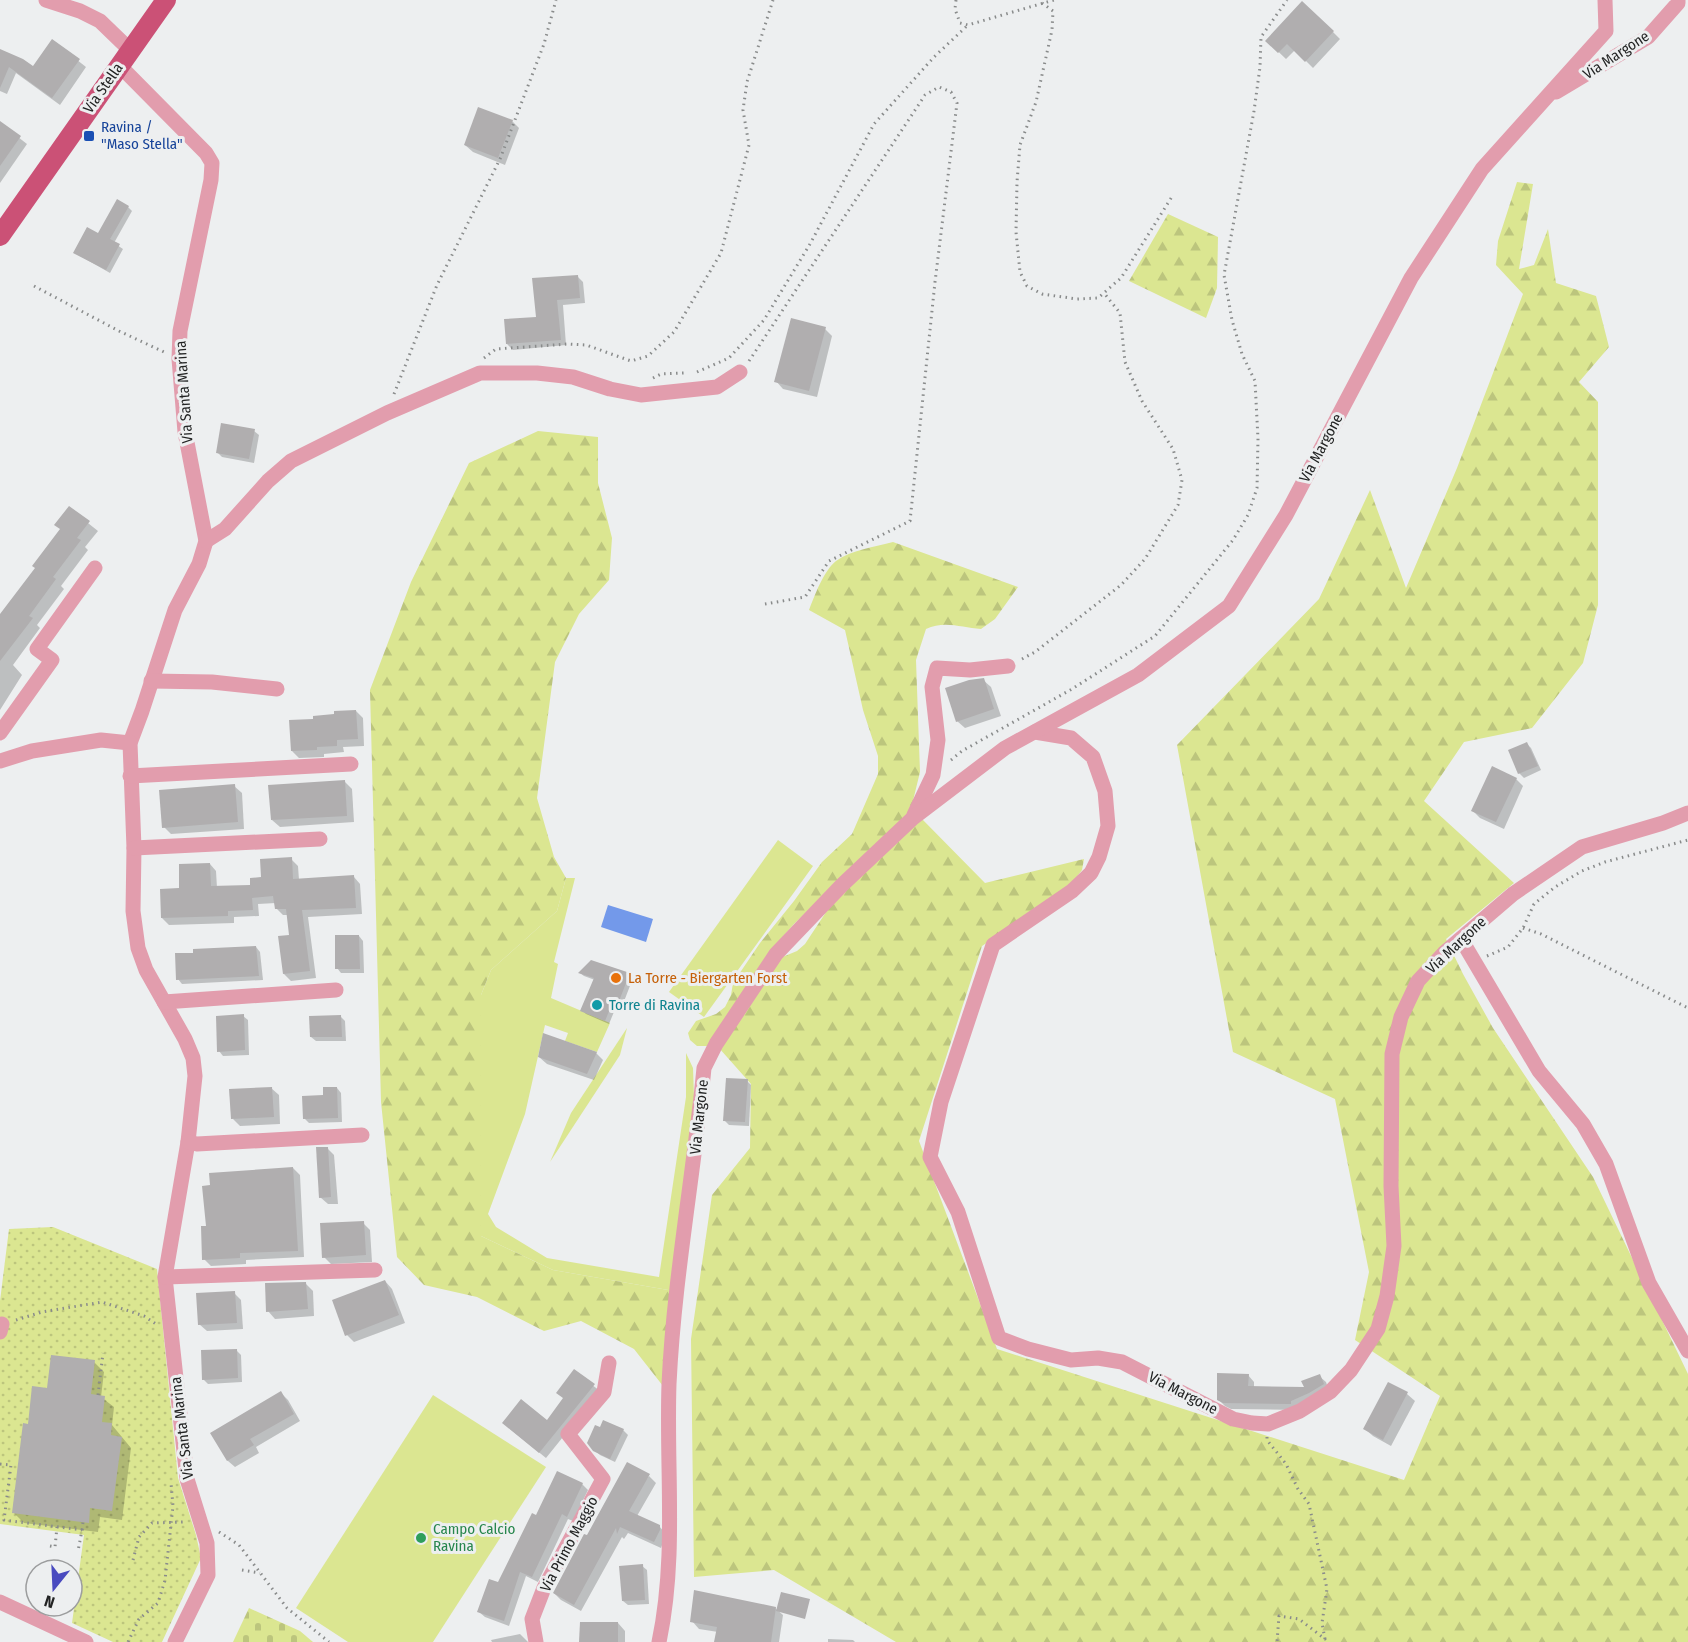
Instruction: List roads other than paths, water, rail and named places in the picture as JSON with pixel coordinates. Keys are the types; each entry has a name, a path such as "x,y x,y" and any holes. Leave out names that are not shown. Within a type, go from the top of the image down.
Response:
{"main road":[{"name":"Via Stella","path":"0,236 166,0"}],"street":[{"path":"46,0 80,11 100,21 124,57"},
{"name":"Via Margone","path":"658,1642 670,1550 669,1385 673,1329 704,1068 716,1044 776,954 842,885 913,818 1005,748 1138,675 1229,606 1286,515 1411,278 1482,169 1606,31 1605,0"},
{"name":"Via Margone","path":"1544,100 1648,37 1678,3 1678,0"},
{"name":"Via Santa Marina","path":"124,57 212,163 212,180 180,331 179,359 185,432 206,542 199,564 175,610 130,743 134,848 133,911 138,948 146,970 193,1058 195,1076 188,1142 165,1277 187,1479 209,1528 208,1575 175,1642"},
{"path":"206,542 225,529 268,481 291,461 387,413 480,373 537,373 573,377 641,395 717,387 740,372"},
{"path":"0,733 52,660 38,649 95,568"},
{"path":"913,818 933,775 939,740 932,687 937,668 970,670 1008,666"},
{"path":"151,681 212,682 277,689"},
{"name":"Via Margone","path":"1035,732 1071,738 1093,757 1105,791 1108,826 1099,857 1091,873 1072,891 993,945 941,1102 930,1157 958,1212 999,1338 1028,1349 1071,1360 1098,1358 1122,1362 1233,1419 1252,1424 1268,1424 1300,1411 1330,1392 1352,1370 1378,1329 1387,1296 1394,1246 1391,1186 1392,1054 1401,1017 1418,981 1444,953 1514,894 1582,848 1688,813"},
{"path":"0,761 32,752 101,740 130,743"},
{"path":"130,776 351,764"},
{"path":"134,848 320,839"},
{"path":"1461,939 1539,1071 1583,1124 1606,1164 1649,1283 1688,1351"},
{"path":"164,1002 336,990"},
{"path":"188,1142 197,1144 362,1135"},
{"path":"165,1277 375,1270"},
{"name":"Via Primo Maggio","path":"536,1642 532,1619 544,1588 603,1479 568,1434 604,1392 609,1364"},
{"path":"0,1602 87,1642"}],"water":[{"path":"608,905 653,919 646,942 601,927"}],"place":[{"name":"Ravina / \"Maso Stella\"","path":"89,136"},
{"name":"La Torre - Biergarten Forst","path":"616,978"},
{"name":"Torre di Ravina","path":"597,1005"},
{"name":"Campo Calcio Ravina","path":"421,1538"}]}
